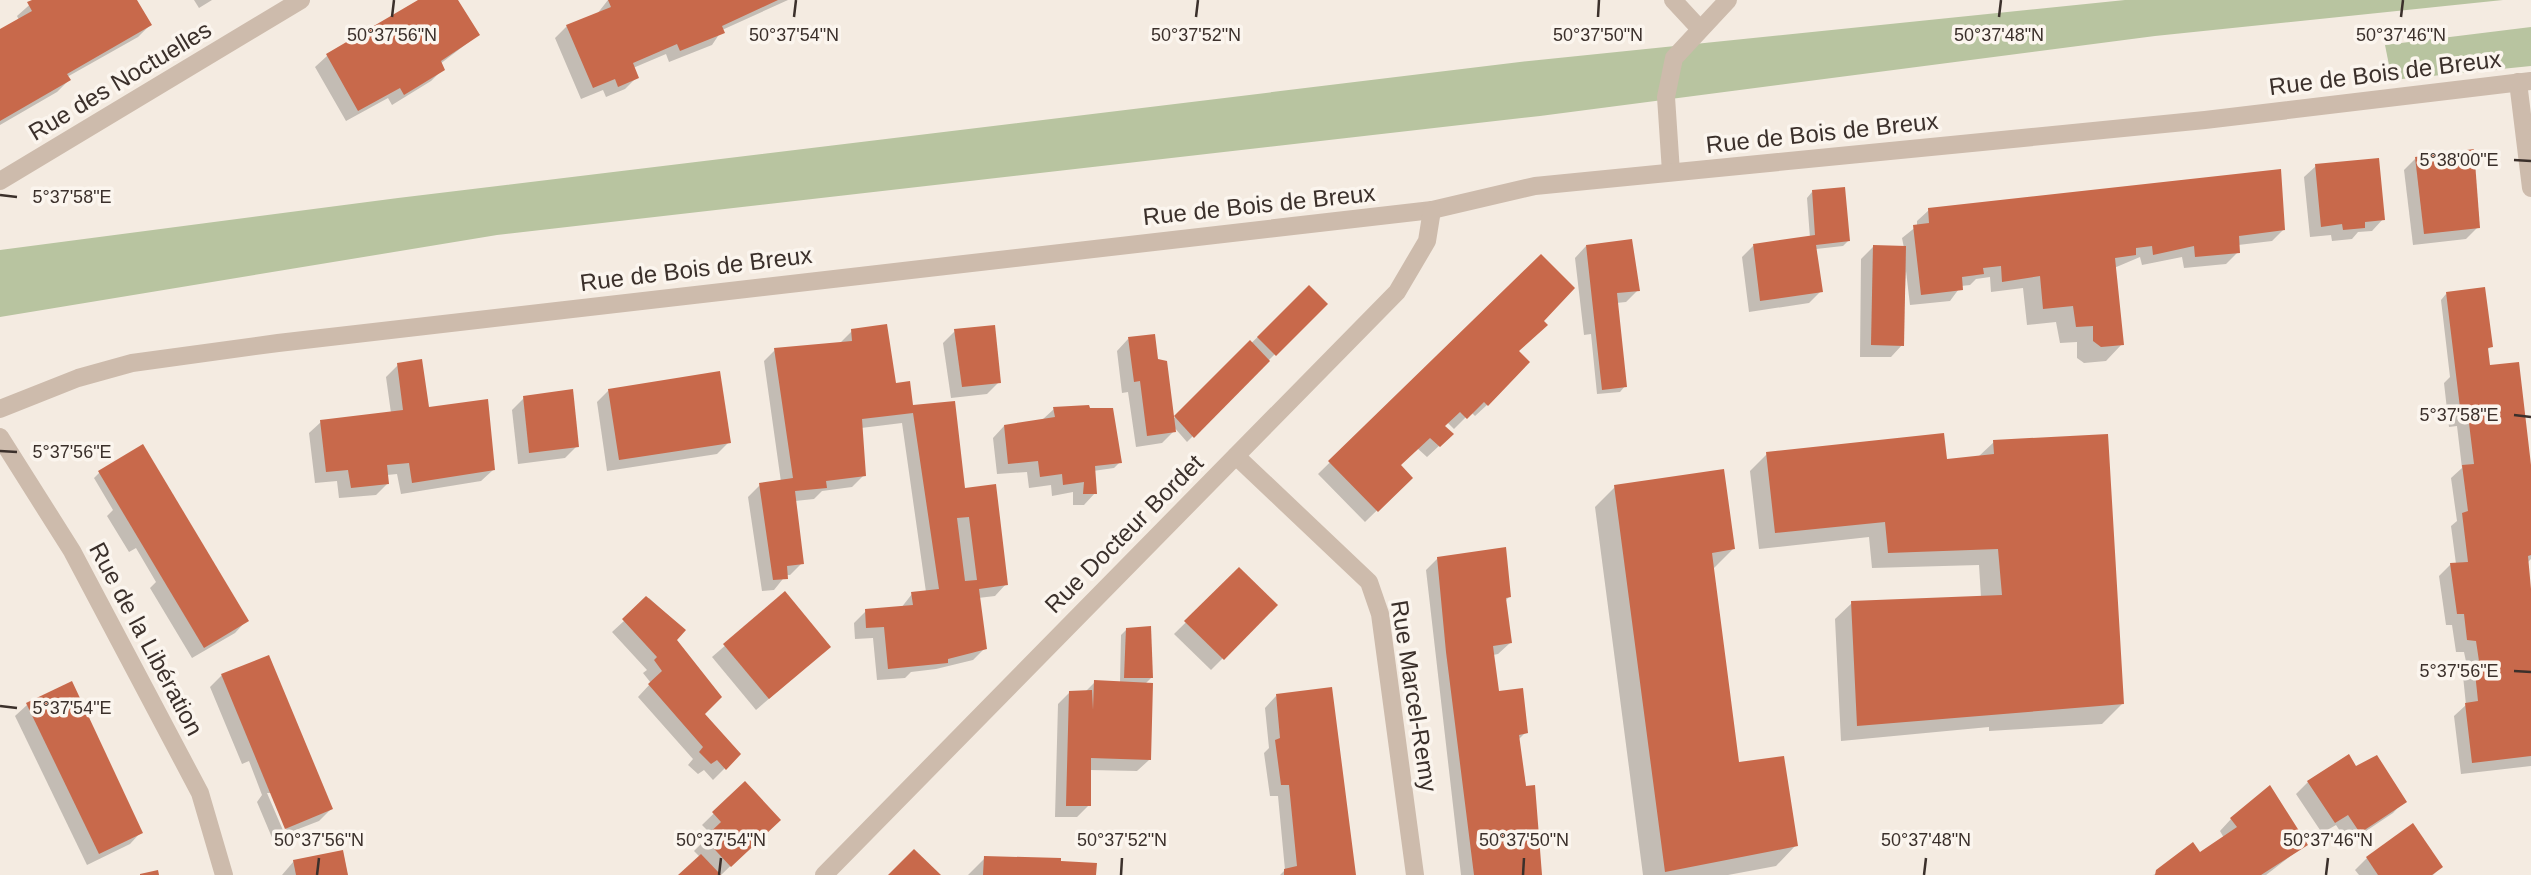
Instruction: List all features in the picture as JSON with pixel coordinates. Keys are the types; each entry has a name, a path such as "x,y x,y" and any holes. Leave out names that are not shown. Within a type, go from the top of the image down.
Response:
{"street":[{"name":"Rue des Noctuelles","path":"0,181 301,0"},
{"path":"1672,0 1699,28"},
{"path":"1671,172 1666,97 1674,58 1699,28 1728,0"},
{"path":"2525,81 2531,188"},
{"name":"Rue de Bois de Breux","path":"0,409 78,378 132,363 770,285 1432,210 1535,186 2205,120 2525,81"},
{"name":"Rue Docteur Bordet","path":"824,875 1397,292 1427,241 1432,210"},
{"name":"Rue de la Libération","path":"0,437 72,551 200,793 223,875"},
{"name":"Rue Marcel-Remy","path":"1236,456 1369,582 1380,614 1415,875"}],"green space":[{"path":"2125,0 2503,0 2155,36 1540,116 497,235 0,317 0,250 398,198 1529,61"},
{"path":"2531,27 2531,66 2392,80 2385,45"}],"building":[{"path":"137,0 152,25 67,74 71,80 0,121 0,29 32,11 27,2"},
{"path":"418,0 458,0 480,35 441,61 445,70 404,95 400,88 358,111 326,54"},
{"path":"608,0 778,0 722,26 725,33 680,51 677,44 633,63 639,78 618,87 615,79 593,88 566,25 611,7"},
{"path":"2474,149 2480,228 2424,234 2415,157"},
{"path":"2379,158 2385,220 2365,222 2365,228 2343,230 2342,224 2321,227 2315,164"},
{"path":"2281,169 2285,230 2239,236 2240,253 2195,257 2194,246 2153,255 2152,246 2136,248 2136,255 2115,258 2124,345 2101,347 2093,341 2093,326 2076,327 2073,306 2043,309 2040,276 2002,282 2001,266 1983,268 1984,274 1962,277 1963,290 1921,295 1913,225 1929,223 1928,208"},
{"path":"1845,187 1850,241 1816,245 1823,292 1760,301 1753,244 1815,235 1812,190"},
{"path":"1632,239 1640,291 1617,293 1627,387 1602,390 1586,245"},
{"path":"1873,245 1906,246 1904,346 1871,345"},
{"path":"1541,254 1575,288 1544,321 1548,325 1519,351 1530,362 1488,406 1484,402 1467,419 1460,412 1445,426 1454,434 1440,447 1430,438 1401,465 1413,478 1378,512 1328,461"},
{"path":"1309,285 1328,304 1276,356 1257,337"},
{"path":"2485,287 2493,347 2488,348 2490,365 2519,362 2531,465 2531,555 2528,556 2531,589 2531,756 2472,763 2465,703 2478,701 2474,663 2479,661 2476,641 2467,640 2464,614 2457,614 2450,563 2468,562 2462,513 2468,511 2462,465 2474,464 2468,415 2461,416 2446,292"},
{"path":"887,324 896,383 910,381 913,405 955,401 965,488 996,484 1008,585 979,589 987,649 948,659 948,663 888,669 884,627 866,628 865,609 913,605 911,592 939,589 913,413 862,419 866,476 826,481 827,488 795,491 804,564 787,566 788,579 773,580 759,483 793,478 774,348 852,341 851,329","holes":["969,517 977,580 965,581 957,518"]},
{"path":"995,325 1001,383 962,387 954,329"},
{"path":"1155,334 1158,359 1167,361 1176,432 1147,436 1140,381 1134,382 1128,337"},
{"path":"1250,340 1270,361 1194,438 1174,416"},
{"path":"422,359 429,407 488,399 495,470 412,483 409,463 387,465 389,484 351,488 348,470 326,472 320,420 403,410 397,363"},
{"path":"720,371 731,443 619,460 608,389"},
{"path":"573,389 579,447 529,453 523,396"},
{"path":"1089,405 1090,408 1113,408 1122,463 1095,466 1097,494 1083,494 1084,482 1063,485 1062,474 1040,477 1038,461 1008,464 1004,425 1055,417 1053,407"},
{"path":"1944,433 1947,459 1994,454 1993,440 2108,434 2124,704 1857,726 1851,601 2002,595 1998,549 1888,553 1885,522 1775,533 1766,452"},
{"path":"143,444 249,621 204,648 98,471"},
{"path":"1724,469 1735,549 1712,553 1739,762 1784,756 1798,846 1665,872 1614,485"},
{"path":"1506,547 1511,597 1506,598 1512,643 1493,646 1499,691 1523,688 1528,733 1519,735 1526,786 1535,785 1542,875 1474,875 1446,652 1437,557"},
{"path":"1239,567 1278,605 1224,660 1184,621"},
{"path":"785,591 831,647 769,699 723,644"},
{"path":"646,596 686,630 677,640 722,697 705,714 741,754 726,770 717,760 711,764 699,752 703,747 648,684 662,671 654,660 657,657 622,619"},
{"path":"1151,626 1153,678 1124,678 1126,628"},
{"path":"269,655 333,809 285,829 221,674"},
{"path":"1094,680 1153,683 1151,760 1091,758 1091,806 1066,806 1069,691 1092,690 1093,710"},
{"path":"72,681 143,833 99,854 26,703"},
{"path":"1332,687 1356,875 1284,875 1284,869 1297,866 1289,785 1281,785 1275,740 1280,738 1276,694"},
{"path":"2349,754 2356,766 2377,755 2407,802 2360,833 2348,815 2335,823 2307,781"},
{"path":"745,781 781,820 731,867 704,838 721,822 712,812"},
{"path":"2270,785 2308,845 2261,875 2155,875 2156,870 2193,842 2200,852 2237,827 2230,818"},
{"path":"2413,823 2443,867 2432,875 2378,875 2366,857"},
{"path":"914,849 941,875 888,875"},
{"path":"343,850 348,875 296,875 293,860"},
{"path":"701,854 721,875 678,875"},
{"path":"984,856 1061,858 1061,861 1097,863 1096,875 983,875"},
{"path":"158,870 159,875 140,875 140,874"}]}
